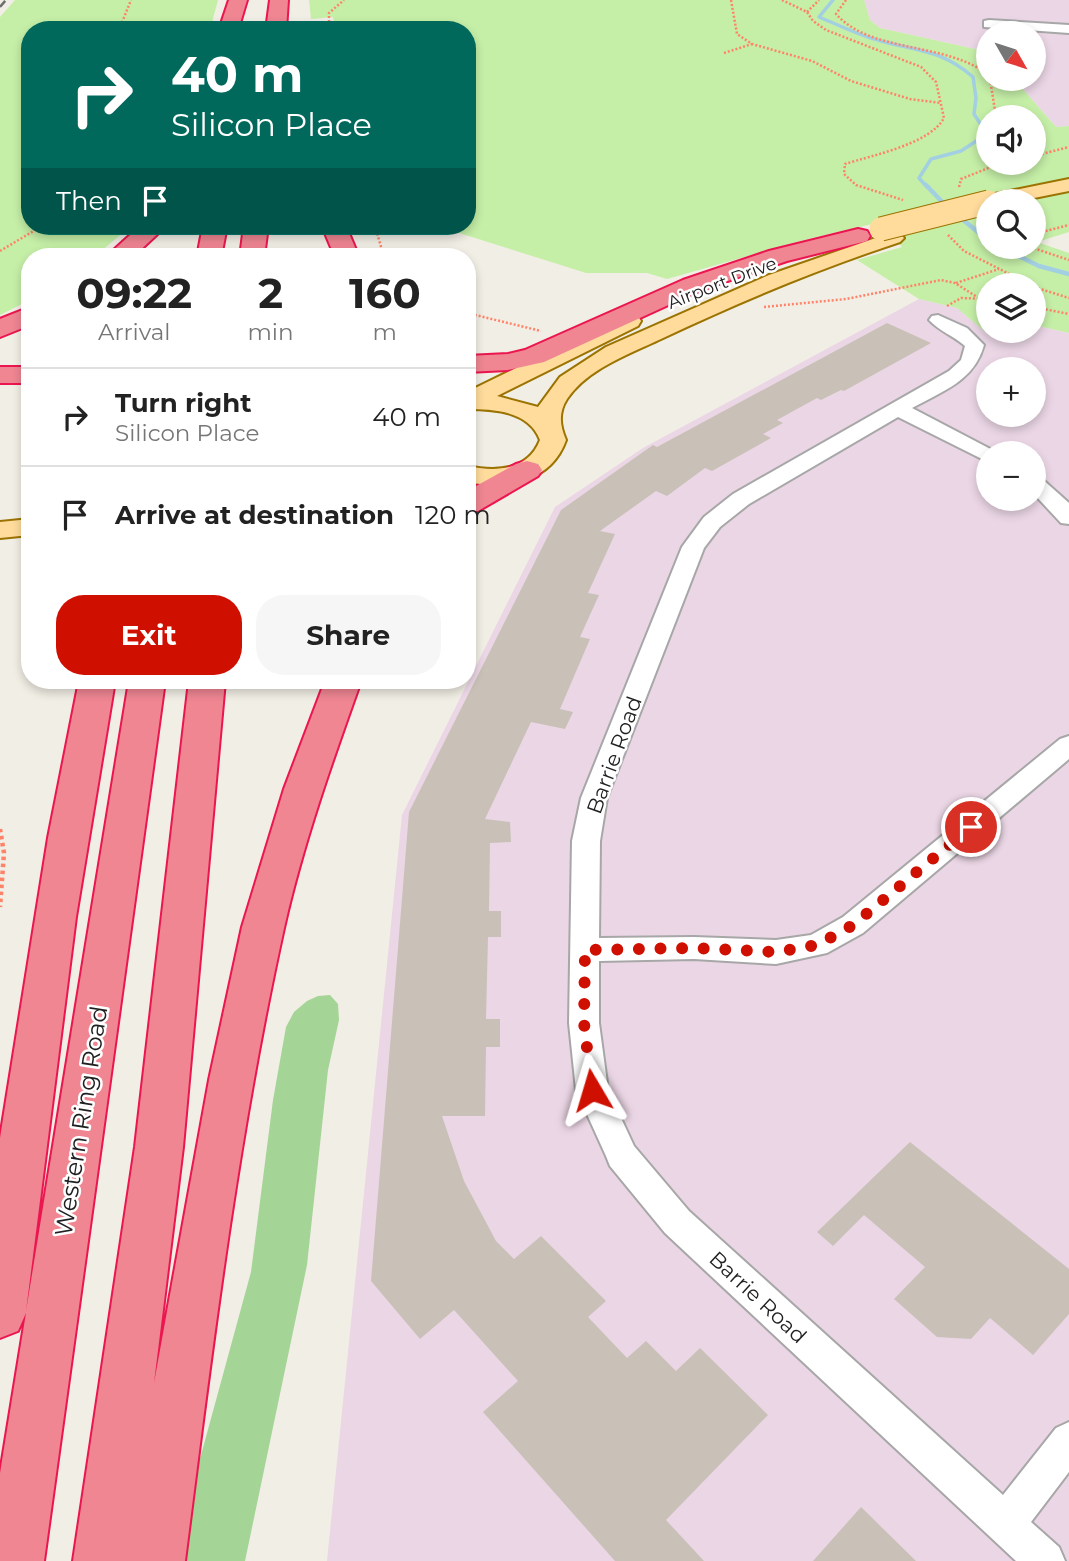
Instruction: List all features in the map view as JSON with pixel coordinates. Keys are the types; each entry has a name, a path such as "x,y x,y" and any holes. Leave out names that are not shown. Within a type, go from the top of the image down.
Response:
{"highway":[{"path":"232,21 240,0"},
{"path":"239,21 240,0"},
{"path":"277,21 279,0"},
{"path":"291,21 292,0"},
{"path":"476,364 522,360 692,285 778,256 877,234"},
{"path":"128,248 144,235"},
{"path":"0,329 21,318"},
{"path":"0,375 21,376"},
{"path":"476,498 527,470"},
{"path":"0,1313 32,1063 65,850 95,689"},
{"name":"Western Ring Road","path":"15,1561 146,689"},
{"path":"103,1561 159,1147 206,689"},
{"path":"156,1561 185,1351 232,1080 263,927 303,789 339,689"}],"main road":[{"name":"Airport Drive","path":"1046,190 1069,185"},
{"path":"1046,201 1069,196"},
{"name":"Airport Drive","path":"476,398 668,304 769,264 976,205"},
{"name":"Airport Drive","path":"527,470 546,457 551,448 553,440 547,417 553,401 580,373 645,337 877,234 976,215"},
{"path":"476,403 496,404 528,412 549,428"},
{"path":"476,478 527,470"},
{"path":"0,514 21,513"},
{"path":"0,530 21,528"}],"street":[{"path":"1046,28 1069,29"},
{"name":"Barrie Road","path":"938,320 961,331 975,345 970,362 956,375 741,499 712,522 693,547 594,798 586,841 584,1023 592,1090 622,1156 677,1222 1045,1561"},
{"path":"898,409 976,448"},
{"path":"1046,493 1069,518"},
{"path":"585,950 694,948 776,952 817,945 853,925 1069,745"},
{"path":"1005,1524 1069,1441"}],"path":[{"path":"123,21 131,0"},
{"path":"329,21 329,13 344,0"},
{"path":"730,0 737,34 752,44 812,61 851,81 910,99 941,103"},
{"path":"782,0 807,12 813,21 826,30 921,67 936,82 944,118 939,127 915,141 845,164 844,174 856,184 904,201"},
{"path":"807,12 818,0"},
{"path":"846,0 836,15 837,19 877,38 956,56 976,65"},
{"path":"724,53 752,44"},
{"path":"1046,153 1069,147"},
{"path":"1046,231 1069,225"},
{"path":"947,234 964,251 1007,273"},
{"path":"0,251 26,235"},
{"path":"1046,252 1069,260"},
{"path":"955,284 999,269"},
{"path":"715,305 734,309 800,305 882,293 941,280 955,284 976,296"},
{"path":"1046,290 1069,298"},
{"path":"938,320 954,300 976,297"},
{"path":"1046,309 1069,314"},
{"path":"476,315 570,340"},
{"path":"0,829 4,853 0,907"}],"shaded area":[{"path":"864,0 1069,0 1069,126 1056,127 1046,116 1046,105 1037,105 1024,91 1046,91 1046,21 976,21 976,49 880,28 870,20"},
{"path":"919,299 957,308 976,324 976,343 1046,343 1046,328 1069,333 1069,1561 327,1561 402,815 465,689 476,689 476,666 555,507 643,448"}],"green space":[{"path":"15,0 218,0 212,21 21,21 21,235 120,235 105,248 21,248 21,304 0,315 0,17"},
{"path":"309,0 864,0 870,20 880,28 976,49 976,91 1024,91 1037,105 976,105 976,175 1046,175 1046,116 1056,127 1069,126 1069,232 1046,239 1046,189 976,189 976,259 1046,259 1046,245 1069,253 1069,333 1046,328 1046,273 976,273 976,324 957,308 919,299 857,260 902,247 881,222 808,239 667,279 647,273 586,273 466,235 476,235 476,21 334,21 333,17 311,19"},
{"path":"330,995 338,1004 339,1020 328,1070 307,1265 245,1561 185,1561 189,1499 251,1272 273,1100 286,1027 294,1012 307,1001"}],"building":[{"path":"887,323 931,343 844,391 821,400 817,398 777,420 783,423 763,434 771,438 712,471 705,468 667,496 656,491 600,531 615,534 588,593 599,595 580,637 590,639 560,709 573,712 565,729 531,722 485,819 510,822 511,842 490,843 489,911 501,911 501,937 488,937 486,1019 500,1019 500,1047 486,1047 485,1116 442,1116 464,1181 496,1241 514,1259 541,1236 606,1301 588,1317 627,1358 646,1341 676,1371 700,1348 768,1415 666,1520 704,1561 615,1561 483,1412 518,1381 454,1310 420,1339 371,1281 409,812 471,689 476,689 476,679 561,510 653,445 657,447"},
{"path":"910,1142 1069,1269 1069,1314 1033,1355 990,1318 971,1339 937,1337 894,1299 925,1267 864,1215 833,1246 817,1232"},
{"path":"861,1507 916,1561 813,1561"}],"waterway":[{"path":"833,0 819,17 873,39 940,56 973,77 976,98 974,114 987,134 961,151 931,159 919,178 927,187"},
{"path":"926,185 948,208"},
{"path":"957,215 976,230"},
{"path":"1025,259 1069,274"}],"railway":[{"path":"0,7 6,0"}],"route":[{"path":"592,1090 584,1023 585,950 694,948 776,952 817,945 853,925 971,827"}]}
